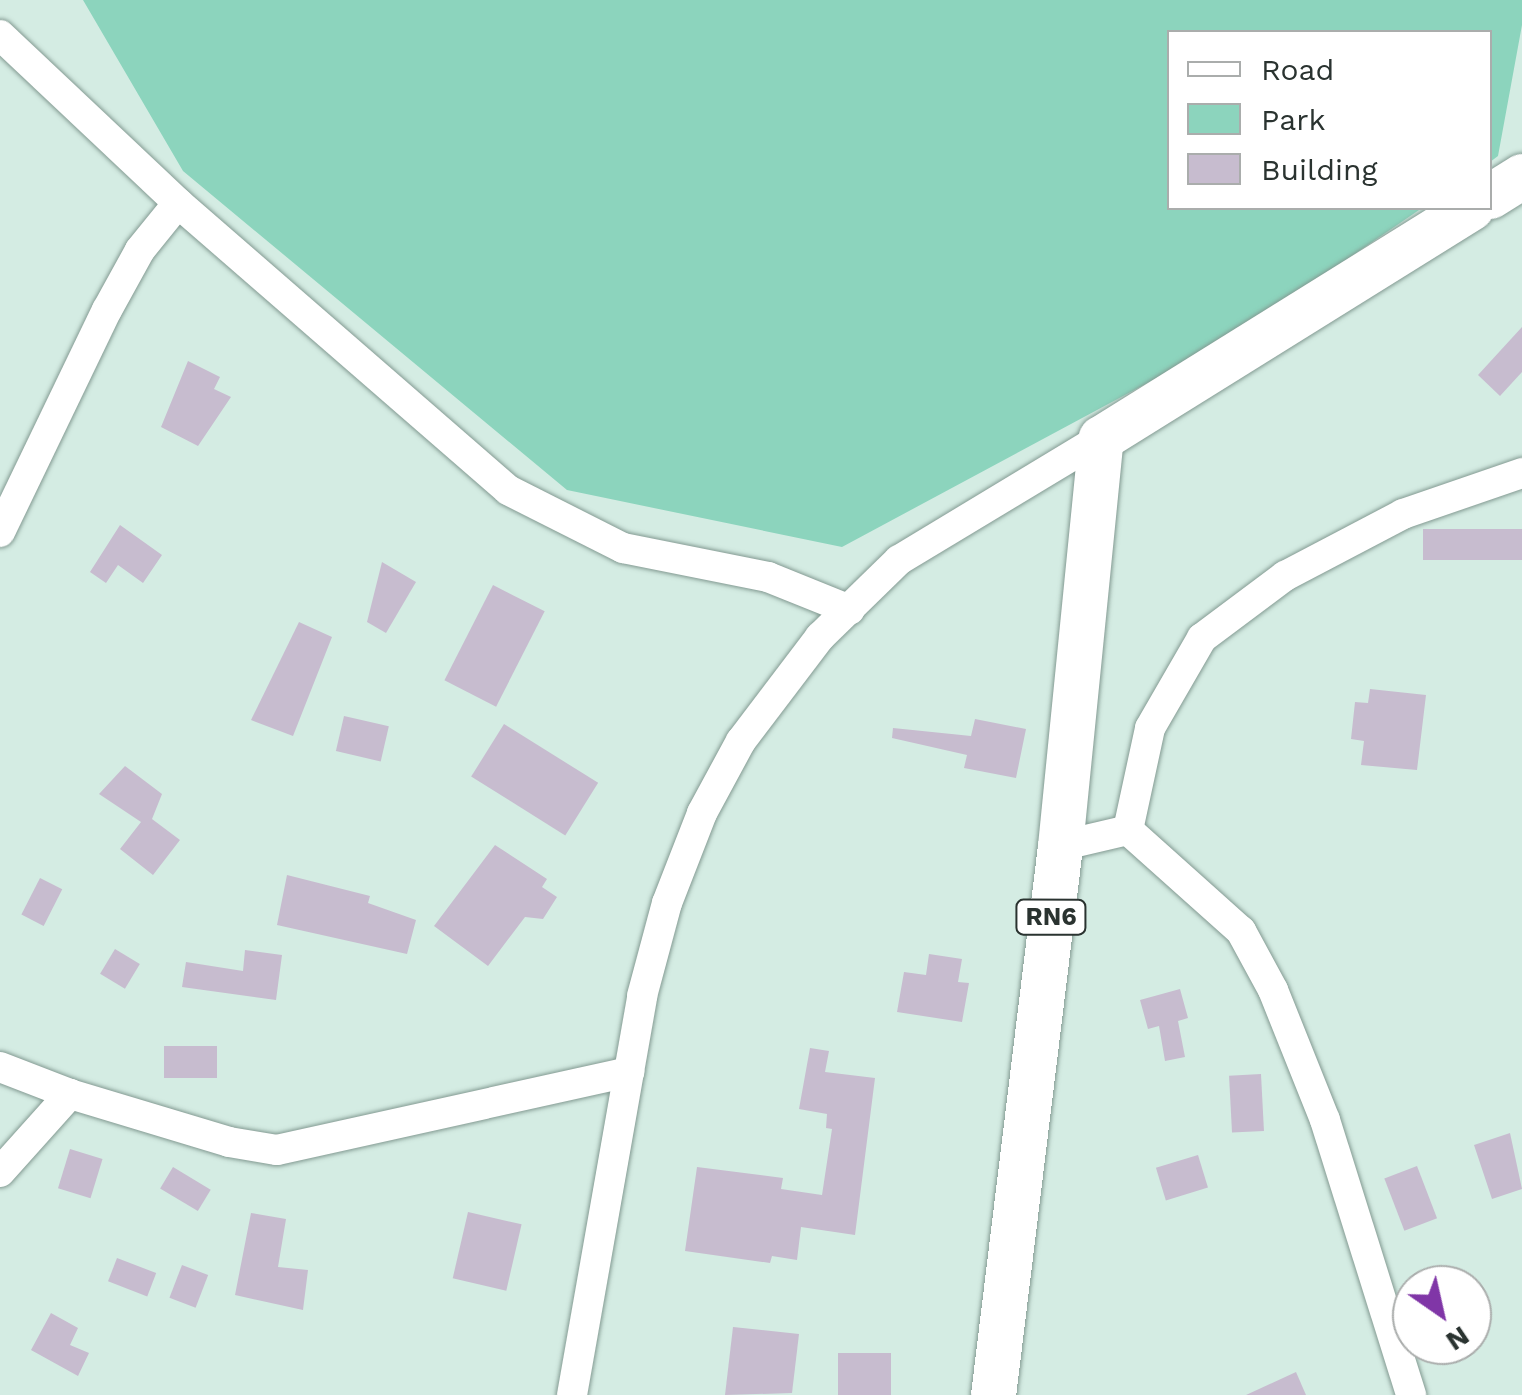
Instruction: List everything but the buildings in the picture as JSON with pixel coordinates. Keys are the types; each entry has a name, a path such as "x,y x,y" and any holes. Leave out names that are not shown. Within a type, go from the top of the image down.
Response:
{"highway":[{"path":"1492,195 1522,176"},
{"path":"1101,438 1468,210"},
{"name":"RN6","path":"992,1395 1060,846 1101,438"}],"street":[{"path":"0,35 178,203 508,490 623,548 768,577 850,610"},
{"path":"0,532 132,265 178,203"},
{"path":"572,1395 629,1072 667,903 702,814 741,741 820,637 899,560 1101,438"},
{"path":"1128,830 1150,728 1202,638 1285,576 1402,514 1522,473"},
{"path":"1060,846 1128,830"},
{"path":"1128,830 1241,931 1274,990 1325,1120 1411,1395"},
{"path":"0,1067 70,1094 229,1142 278,1150 629,1072"},
{"path":"0,1172 70,1094"}],"green space":[{"path":"83,0 1522,0 1522,25 1498,156 1492,160 1492,30 1167,30 1167,210 1419,210 1233,337 842,547 567,490 183,171"}]}
